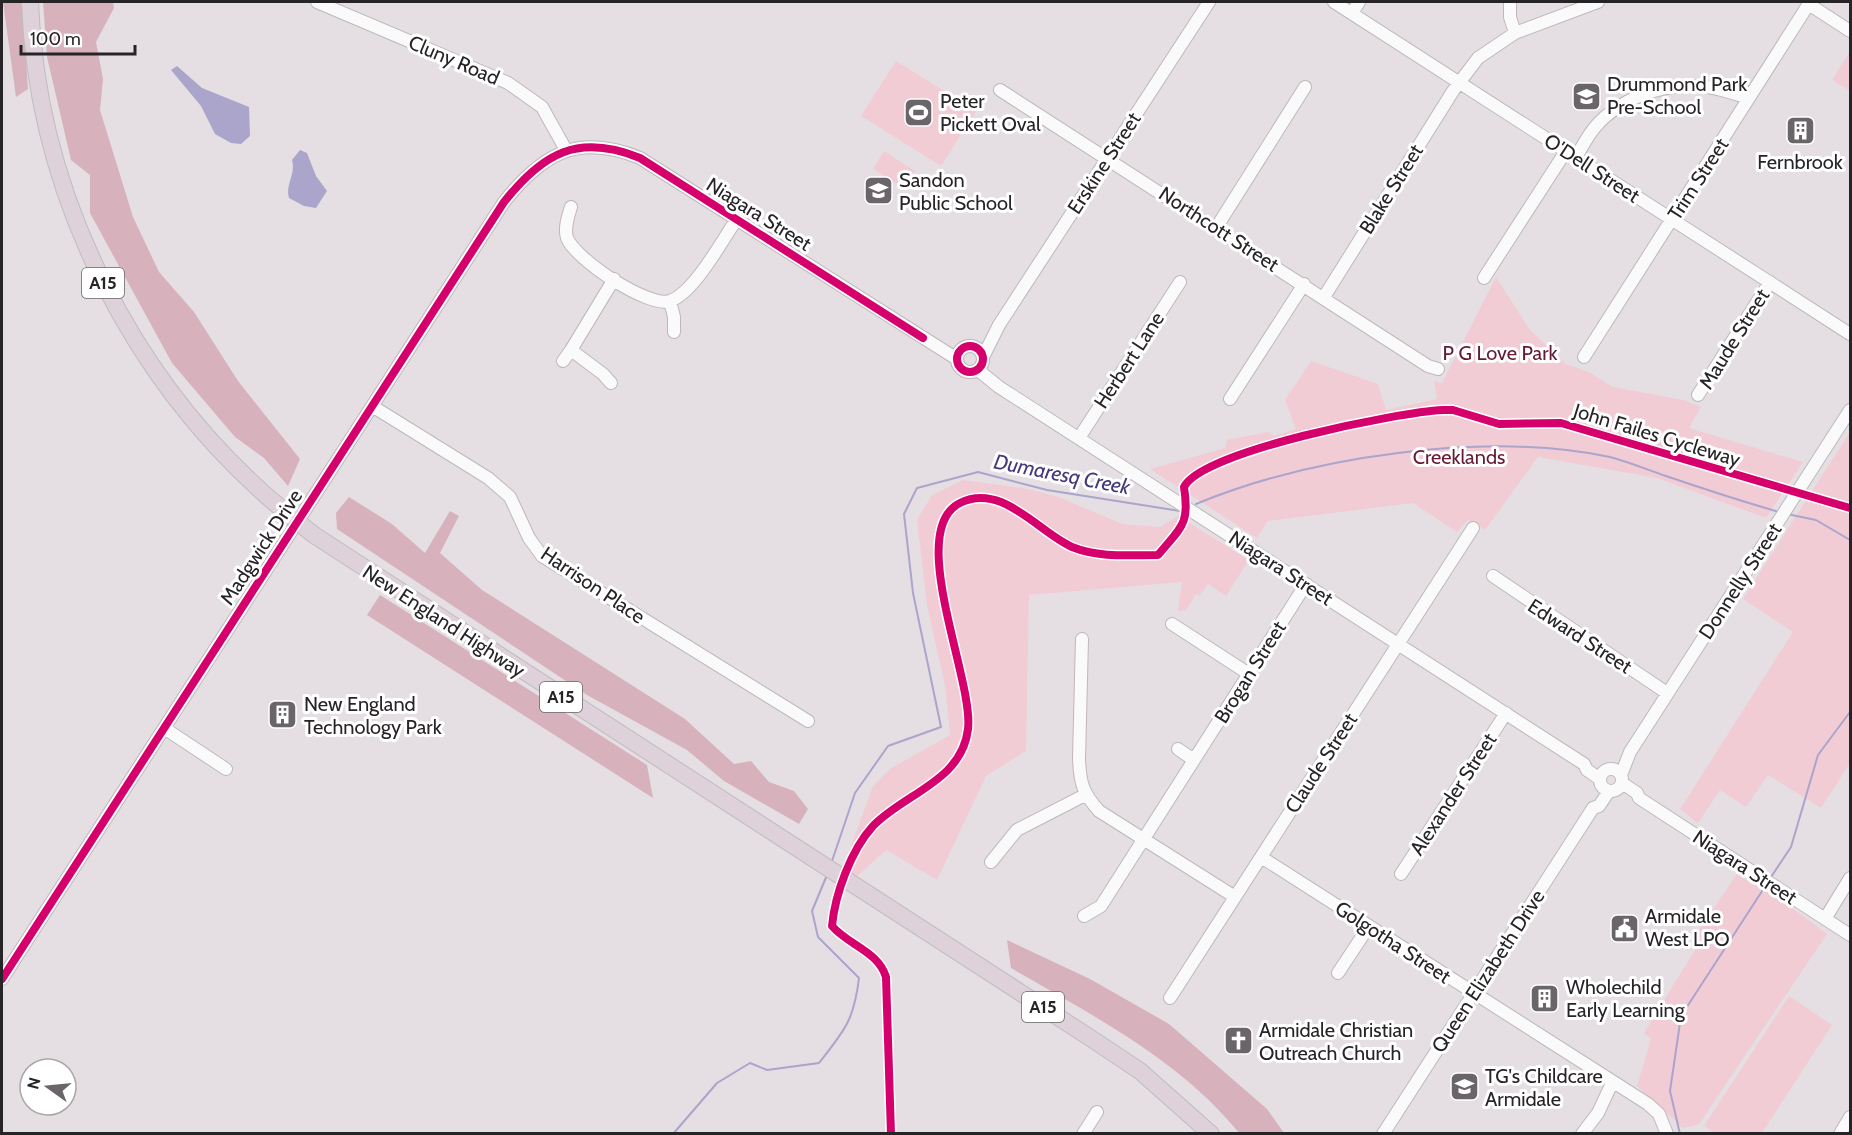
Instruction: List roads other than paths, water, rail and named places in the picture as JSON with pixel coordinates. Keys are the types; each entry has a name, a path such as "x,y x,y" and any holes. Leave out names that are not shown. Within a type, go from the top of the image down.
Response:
{"highway":[{"name":"New England Highway","path":"30,2 34,52 51,142 77,220 103,283 132,337 185,412 246,479 314,535 1140,1071 1212,1134"}],"street":[{"name":"Cluny Road","path":"317,2 508,83 542,107 566,150"},
{"name":"Erskine Street","path":"978,370 999,325 1209,2"},
{"name":"O'Dell Street","path":"1334,2 1851,334"},
{"path":"1352,13 1359,2"},
{"path":"1510,2 1510,17 1515,33"},
{"name":"Blake Street","path":"1324,297 1459,82 1478,58 1515,33 1598,2"},
{"path":"1810,3 1851,31"},
{"name":"Trim Street","path":"1584,357 1810,3"},
{"path":"1484,278 1571,154 1611,111 1657,90 1693,86 1716,88 1749,98"},
{"path":"1216,228 1305,87"},
{"name":"Northcott Street","path":"1000,90 1428,366 1438,369"},
{"name":"Niagara Street","path":"566,150 596,147 631,155 737,219 923,338 964,351 963,370 978,370 1079,438 1585,765 1591,764 1632,799 1639,798 1851,935"},
{"name":"Madgwick Drive","path":"2,979 504,202 538,165 566,150"},
{"path":"571,207 567,219 567,237 574,250 585,261 651,300 670,301 695,279 737,219"},
{"path":"563,361 572,350 614,279"},
{"name":"Herbert Lane","path":"1079,438 1180,282"},
{"name":"Maude Street","path":"1698,395 1770,282"},
{"path":"1230,399 1304,284"},
{"path":"670,301 674,317 674,332"},
{"name":"Erskine Street","path":"964,351 999,325"},
{"path":"572,350 611,383"},
{"path":"964,351 980,350 983,357"},
{"name":"Harrison Place","path":"372,406 488,478 510,497 529,538 543,556 808,722"},
{"name":"Donnelly Street","path":"1611,780 1622,756 1630,752 1851,410"},
{"name":"Claude Street","path":"1170,998 1473,528"},
{"name":"Edward Street","path":"1493,576 1667,693"},
{"name":"Brogan Street","path":"1084,916 1101,906 1305,584"},
{"path":"1172,624 1249,674"},
{"path":"1082,639 1079,759 1080,778 1085,795 1099,811 1235,897"},
{"name":"Alexander Street","path":"1401,874 1506,714"},
{"path":"164,728 226,769"},
{"path":"1178,749 1194,760"},
{"name":"Queen Elizabeth Drive","path":"1383,1134 1593,808 1593,802 1611,780"},
{"path":"991,862 1017,830 1085,795"},
{"name":"Golgotha Street","path":"1261,857 1648,1104 1659,1114 1667,1134"},
{"path":"1825,919 1851,878"},
{"path":"1338,973 1369,926"},
{"path":"1582,1134 1598,1113 1612,1083"},
{"path":"1083,1134 1097,1112"},
{"path":"1840,1134 1851,1118"}],"waterway":[{"name":"Dumaresq Creek","path":"1196,504 1242,487 1345,461 1455,448 1509,447 1561,450 1610,457 1779,512"},
{"name":"Dumaresq Creek","path":"832,861 855,793 888,746 941,727 913,593 904,514 917,488 978,472 1047,490 1180,511"},
{"name":"Dumaresq Creek","path":"1787,514 1816,520 1850,540"},
{"path":"1771,877 1791,847 1818,755 1850,712"},
{"name":"Dumaresq Creek","path":"673,1134 717,1083 750,1063 767,1070 819,1063 842,1033 851,1015 859,978 818,937 812,911 827,875"},
{"path":"1680,1134 1670,1091 1681,1016 1766,885"}],"place":[{"name":"Drummond Park Pre-School","path":"1586,96"},
{"name":"Peter Pickett Oval","path":"919,113"},
{"name":"Fernbrook","path":"1800,131"},
{"name":"Sandon Public School","path":"878,191"},
{"name":"New England Technology Park","path":"283,715"},
{"name":"Armidale West LPO","path":"1624,928"},
{"name":"Wholechild Early Learning","path":"1545,998"},
{"name":"Armidale Christian Outreach Church","path":"1238,1041"},
{"name":"TG's Childcare Armidale","path":"1464,1087"}],"park label":[{"name":"P G Love Park","path":"1500,353"},
{"name":"Creeklands","path":"1459,457"}]}
